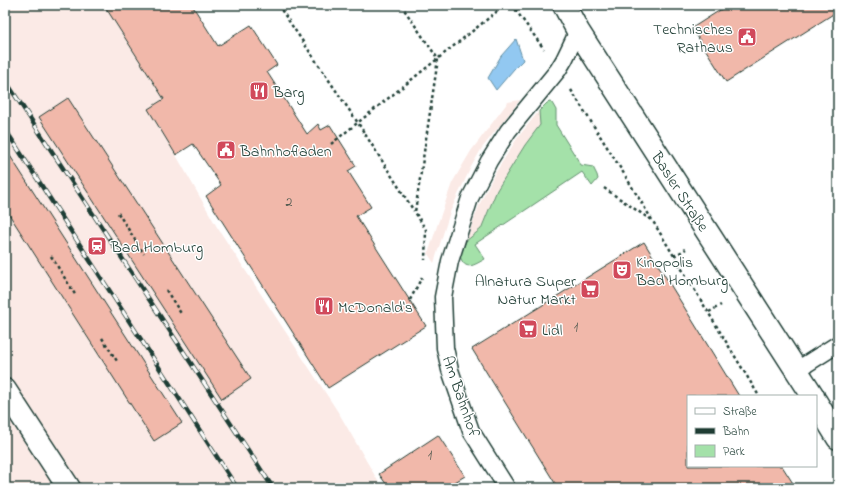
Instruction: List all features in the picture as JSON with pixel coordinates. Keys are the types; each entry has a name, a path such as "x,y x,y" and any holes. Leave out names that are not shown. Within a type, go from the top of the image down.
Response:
{"street":[{"name":"Basler Straße","path":"564,5 578,31 741,286 797,370 811,395"},
{"path":"5,390 69,488"},
{"path":"817,404 838,438"}],"lane":[{"name":"Am Bahnhof","path":"507,488 471,432 450,370 445,348 443,297 450,261 470,198 489,161 508,131 558,70 578,31"},
{"path":"797,370 838,344"}],"path":[{"path":"278,5 358,123 426,230 425,266"},
{"path":"401,5 438,59 415,212"},
{"path":"331,144 505,5"},
{"path":"512,5 546,51 626,177 759,395"},
{"path":"604,188 653,221"},
{"path":"118,213 144,254"},
{"path":"674,256 686,249"},
{"path":"50,256 76,296"},
{"path":"166,290 182,315"},
{"path":"709,312 721,304"},
{"path":"102,338 117,360"}],"shaded area":[{"path":"5,5 104,5 164,99 148,109 217,227 340,415 382,488 5,488"},
{"path":"520,100 482,148 471,167 450,212 434,263 428,254 452,183 471,151 508,102"},
{"path":"539,111 540,125 525,145 497,190 481,229 466,241 480,203 494,175 518,137"}],"green space":[{"path":"550,102 556,110 556,125 581,165 593,167 598,179 592,186 582,172 475,244 485,259 474,265 467,266 464,264 460,256 466,241 481,229 497,190 525,145 540,125 539,111"}],"water":[{"path":"516,39 523,60 496,90 488,78 501,56"}],"building":[{"path":"104,5 192,5 218,46 251,25 277,65 267,72 307,134 318,124 321,130 330,125 356,166 348,171 371,207 356,216 426,326 328,388 206,196 221,185 193,144 176,155 148,109 164,99"},
{"name":"Technisches Rathaus","path":"728,5 838,5 838,11 726,82 692,28"},
{"path":"68,98 251,379 222,399 39,117"},
{"path":"5,148 182,423 154,441 5,208"},
{"path":"644,242 738,395 687,395 687,467 783,467 796,488 558,488 472,349"},
{"path":"438,435 465,476 445,488 389,488 379,474"}],"railway":[{"path":"5,80 273,488"},
{"path":"5,129 237,488"}],"place":[{"name":"Technisches Rathaus","path":"747,37"},
{"name":"Barg","path":"259,91"},
{"name":"Bahnhofladen","path":"226,150"},
{"name":"Bad Homburg","path":"97,246"},
{"name":"Kinopolis Bad Homburg","path":"622,270"},
{"name":"Alnatura Super Natur Markt","path":"590,289"},
{"name":"McDonald's","path":"324,306"},
{"name":"Lidl","path":"528,329"}]}
